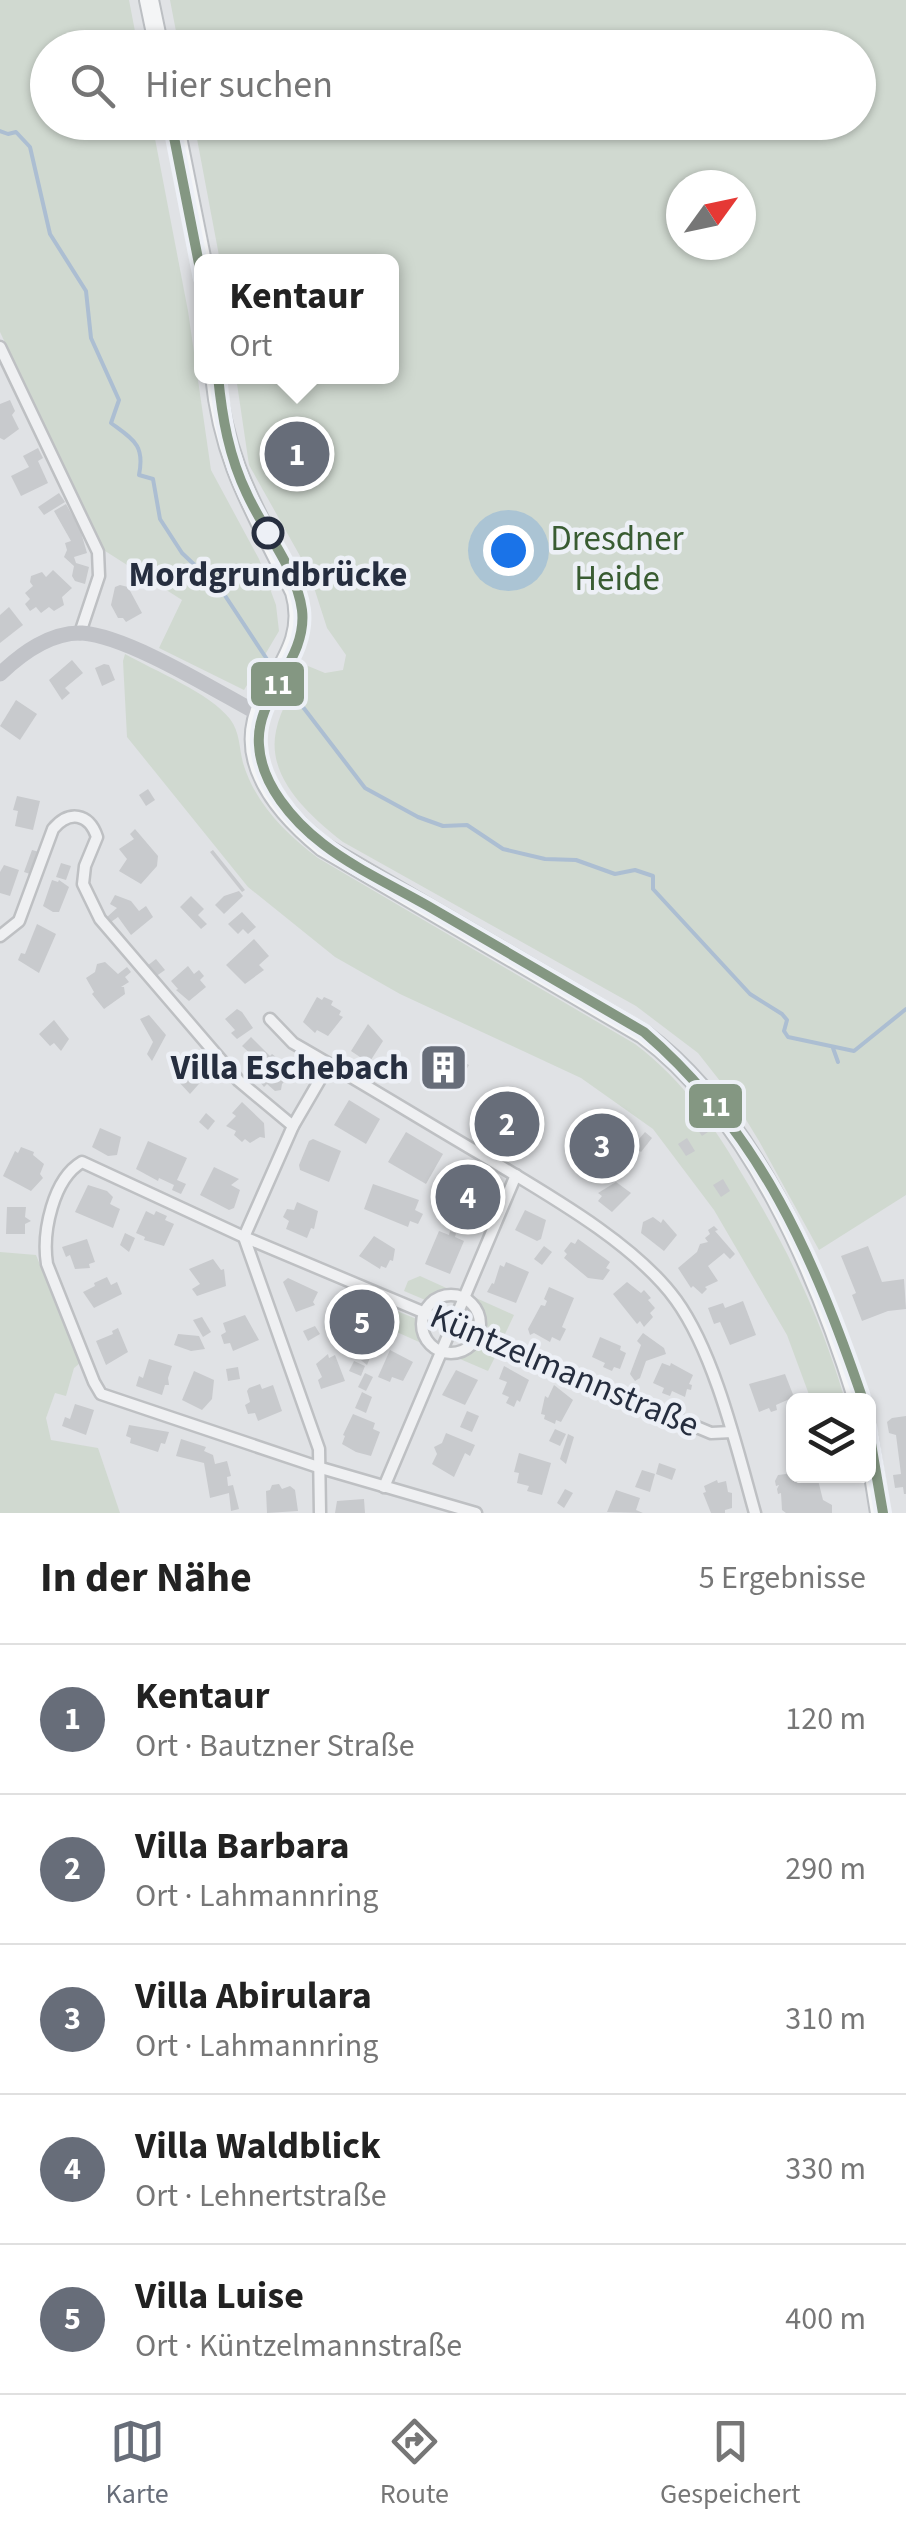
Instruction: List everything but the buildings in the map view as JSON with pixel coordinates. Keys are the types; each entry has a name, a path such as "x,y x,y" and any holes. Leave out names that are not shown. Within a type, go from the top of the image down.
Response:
{"main road":[{"path":"150,0 156,30"},
{"path":"178,140 200,254"},
{"path":"217,384 226,440 244,493 297,600 298,632 293,650 261,708 254,742 263,777 304,832 359,870 643,1034 702,1087 744,1147 799,1246 820,1291 856,1393"},
{"path":"875,1483 880,1513"}],"street":[{"path":"0,347 98,552 99,576 80,633"},
{"path":"0,674 38,645 80,633 114,641 261,708"},
{"path":"0,936 18,921 54,830 64,818 82,816 97,837 83,884 100,919 239,1082 293,1126"},
{"path":"270,1019 293,1043 516,1175 602,1232 644,1266 677,1300 706,1357 755,1513"},
{"path":"320,1513 319,1449 244,1238 293,1126 329,1064"},
{"name":"Küntzelmannstraße","path":"320,1468 102,1394 54,1281 44,1244 46,1221 70,1169 82,1162 244,1238 711,1433 732,1432"},
{"path":"384,1487 516,1175"},
{"path":"445,1295 463,1297 479,1313 479,1336 463,1352 441,1352 432,1347 422,1330 424,1311 445,1295"},
{"path":"320,1468 476,1513"}],"green space":[{"path":"0,0 129,0 135,30 30,30 30,140 155,140 188,311 194,384 199,384 211,470 259,559 276,605 279,631 244,690 159,648 182,600 102,549 0,332"},
{"name":"Dresdner Heide","path":"170,0 906,0 906,1195 819,1250 731,1095 698,1053 636,1006 343,842 305,808 284,780 275,748 278,722 285,706 308,666 325,673 343,670 346,655 327,628 309,572 249,465 237,384 399,384 399,254 219,254 197,140 876,140 876,30 176,30"},
{"path":"125,654 196,691 221,709 236,729 248,778 263,804 283,828 318,858 635,1044 669,1073 709,1123 776,1232 815,1314 843,1393 808,1393 787,1335 714,1210 653,1129 581,1078 400,994 335,957 248,887 127,737"},
{"path":"0,1252 36,1255 80,1363 74,1368 66,1396 55,1393 46,1418 51,1440 98,1448 120,1513 0,1513"},
{"path":"420,1276 453,1291 430,1302 404,1291 408,1281"},
{"path":"476,1298 514,1315 505,1334 484,1325"},
{"path":"397,1311 419,1320 428,1346 390,1329"},
{"path":"475,1345 497,1353 488,1371 453,1356"}],"waterway":[{"path":"0,131 16,132 30,147 50,234 86,291 91,338 119,400 111,423 136,444 139,475 153,479 160,519 182,553 222,591 274,670"},
{"path":"283,681 365,788 418,817 443,826 467,825 503,849 545,859 576,860 615,874 635,870 653,876 653,889 750,994 782,1014 787,1020 784,1031 788,1037 854,1051 906,1009"},
{"path":"833,1048 838,1062"}],"transit line":[{"name":"11","path":"175,140 197,254"},
{"name":"11","path":"219,384 235,466 293,579 302,610 297,646 260,727 261,760 272,787 301,824 335,853 644,1032 685,1071 721,1112 779,1200 825,1296 860,1393"},
{"name":"11","path":"876,1472 883,1513"}],"place":[{"name":"Kentaur","path":"297,454"},
{"name":"Mordgrundbrücke","path":"268,533"},
{"name":"Villa Eschebach","path":"444,1067"},
{"name":"Villa Barbara","path":"507,1124"},
{"name":"Villa Abirulara","path":"602,1146"},
{"name":"Villa Waldblick","path":"468,1197"},
{"name":"Villa Luise","path":"362,1322"}]}
